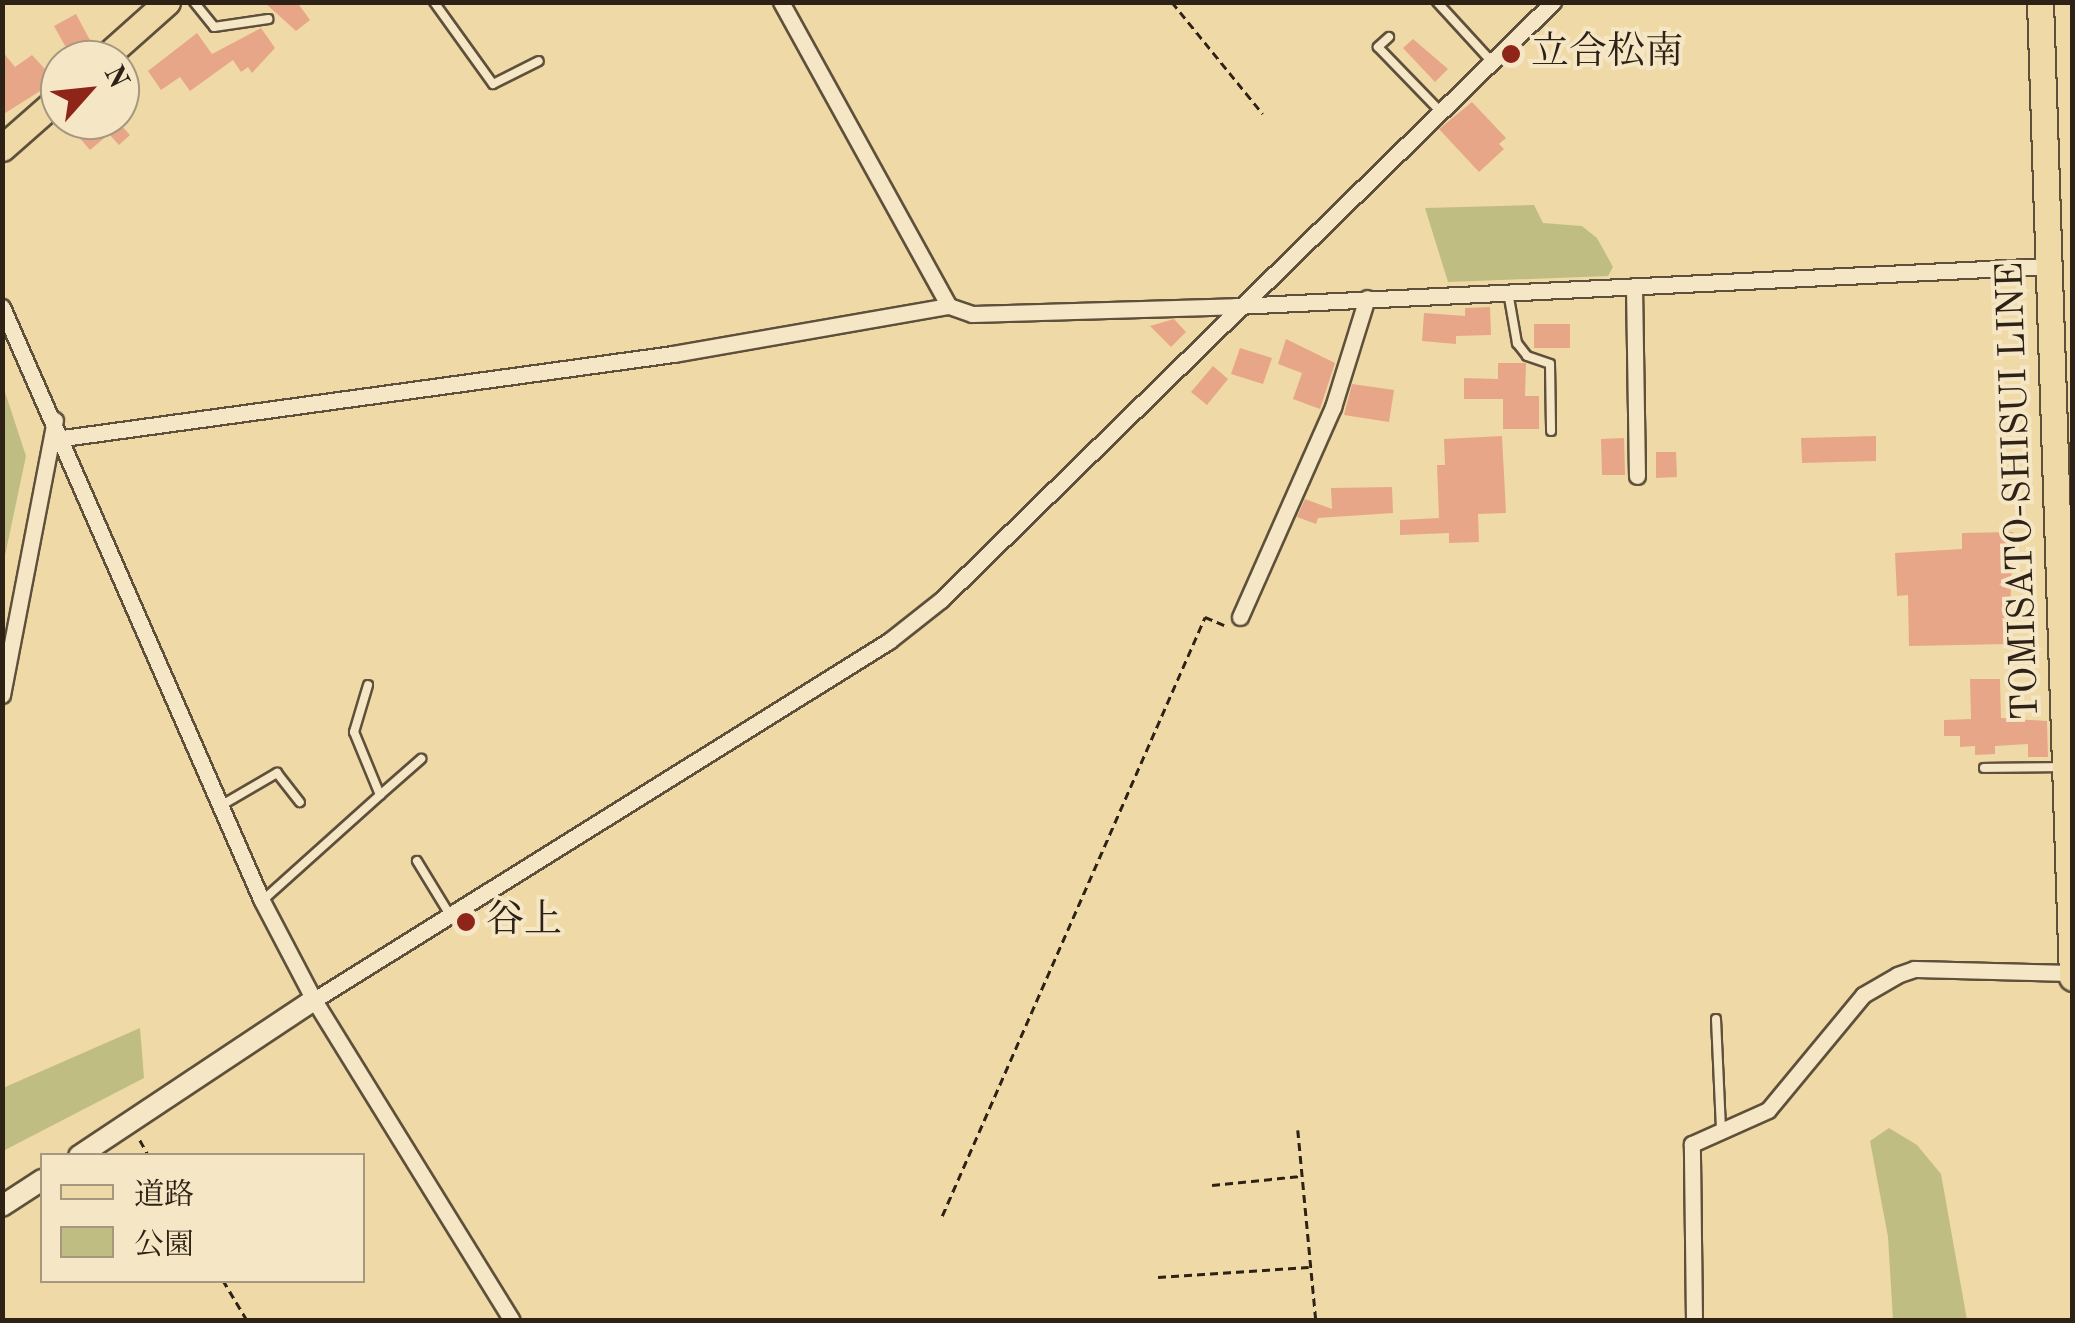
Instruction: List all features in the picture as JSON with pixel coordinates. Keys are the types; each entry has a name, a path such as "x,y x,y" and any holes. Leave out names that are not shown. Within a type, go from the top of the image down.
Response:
{"main road":[{"path":"124,40 167,2"},
{"name":"TOMISATO-SHISUI LINE","path":"2040,2 2049,266 2067,540 2072,975"},
{"path":"2,148 40,115"}],"street":[{"path":"781,2 949,306"},
{"path":"84,1153 314,1000 889,640 941,600 1236,306 1553,2"},
{"path":"64,438 673,354 949,306 972,314 1236,306 2049,266"},
{"path":"1634,286 1636,476"},
{"path":"1240,617 1333,407 1367,298"},
{"path":"2,306 64,438 262,901 314,1000 512,1320"},
{"path":"2,695 55,420"},
{"path":"1694,1320 1687,1152 1696,1141 1752,1122 1782,1097 1864,995 1897,976 1914,969 2072,975"},
{"path":"2,1206 40,1181"}],"lane":[{"path":"194,2 214,27 268,19"},
{"path":"434,2 494,84 538,62"},
{"path":"1437,2 1491,60"},
{"path":"1389,36 1378,47 1439,110"},
{"path":"1508,292 1517,344 1528,356 1550,364 1551,431"},
{"path":"368,685 354,732 380,795"},
{"path":"262,901 420,759"},
{"path":"1984,768 2068,767"},
{"path":"222,805 277,773 300,802"},
{"path":"417,861 450,915"},
{"path":"1716,1019 1722,1134"}],"path":[{"path":"1172,2 1263,114"},
{"path":"942,1216 1205,618 1224,625 1240,617"},
{"path":"1298,1130 1316,1320"},
{"path":"1212,1186 1302,1176"},
{"path":"1158,1277 1310,1267"},
{"path":"225,1283 247,1320"}],"green space":[{"path":"1534,205 1543,223 1582,226 1597,238 1613,267 1608,276 1448,282 1425,208"},
{"path":"2,383 26,456 3,565 2,564"},
{"path":"140,1028 144,1078 3,1151 3,1088"},
{"path":"1889,1128 1917,1145 1941,1174 1967,1320 1893,1320 1888,1237 1870,1141"}],"building":[{"path":"264,2 297,2 310,20 296,31"},
{"path":"76,14 90,40 62,40 54,26"},
{"path":"261,28 275,48 252,73 248,67 241,72 233,60 190,91 180,77 161,90 148,71 197,33 212,54"},
{"path":"1413,39 1448,69 1435,82 1403,48"},
{"path":"2,51 15,67 32,55 40,64 40,91 2,115"},
{"path":"1472,102 1506,138 1499,144 1504,149 1479,172 1439,129"},
{"path":"81,140 102,140 90,150"},
{"path":"1490,307 1491,335 1456,336 1456,344 1422,341 1424,313 1465,316 1465,308"},
{"path":"1174,319 1186,332 1171,347 1150,326"},
{"path":"1534,324 1570,324 1570,348 1534,348"},
{"path":"1286,339 1335,363 1320,409 1293,399 1302,373 1278,364"},
{"path":"1240,348 1272,358 1263,384 1231,374"},
{"path":"1498,363 1526,363 1525,396 1539,396 1539,429 1503,429 1503,399 1464,399 1464,378 1498,379"},
{"path":"1213,366 1228,379 1207,405 1191,392"},
{"path":"1352,384 1394,390 1389,422 1344,415"},
{"path":"1502,436 1506,513 1478,514 1479,542 1449,543 1449,533 1400,535 1400,520 1439,518 1437,465 1445,465 1444,439"},
{"path":"1876,436 1876,461 1802,463 1801,438"},
{"path":"1624,438 1625,475 1602,475 1601,439"},
{"path":"1656,452 1676,452 1677,477 1656,478"},
{"path":"1392,487 1393,513 1318,518 1316,524 1297,517 1305,499 1332,509 1331,488"},
{"path":"2013,532 2009,644 1909,646 1908,595 1897,596 1895,553 1962,549 1962,533"},
{"path":"1970,679 2000,679 2001,718 2047,721 2048,757 2028,757 2028,744 1995,746 1995,754 1975,755 1975,746 1960,747 1960,736 1944,736 1944,720 1971,719"}],"place":[{"name":"立合松南","path":"1511,54"},
{"name":"谷上","path":"466,922"}]}
